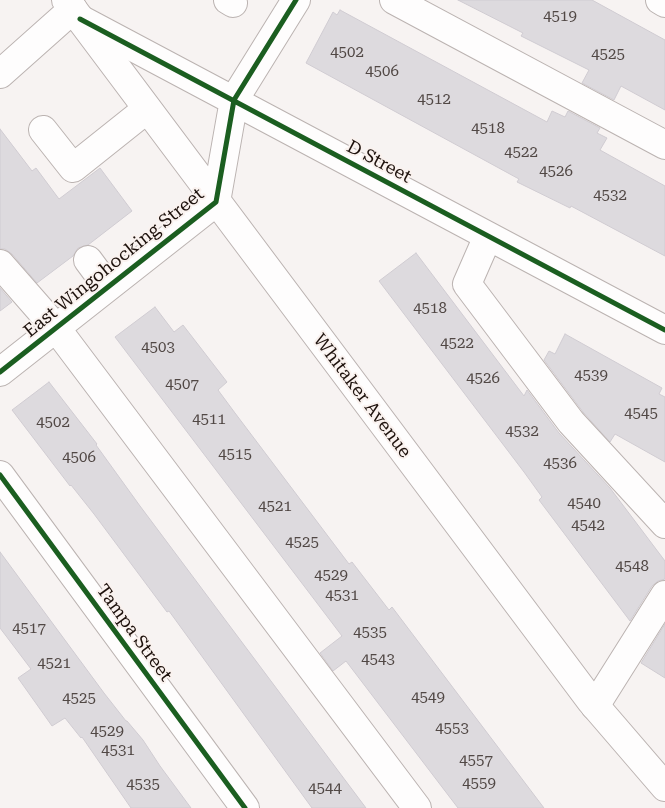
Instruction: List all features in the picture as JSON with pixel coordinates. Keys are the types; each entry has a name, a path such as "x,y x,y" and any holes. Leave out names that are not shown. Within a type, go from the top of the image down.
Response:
{"street":[{"name":"East Wingohocking Street","path":"0,372 216,202 234,100 296,0"},
{"path":"394,0 665,145"},
{"path":"660,0 665,3"},
{"name":"D Street","path":"73,10 234,100 665,330"},
{"path":"0,74 73,10"},
{"name":"Whitaker Avenue","path":"73,10 595,706 665,787"},
{"path":"43,130 73,168 147,109"},
{"path":"488,236 467,284 571,422 665,524"},
{"path":"88,260 108,287"},
{"path":"0,264 56,328 417,808"},
{"name":"Tampa Street","path":"0,475 245,808"},
{"path":"595,706 665,595"}],"building":[{"path":"458,0 592,0 665,40 665,110 621,86 614,100 582,83 589,70 521,36 523,33"},
{"path":"340,10 547,122 552,111 565,117 568,111 600,128 597,133 607,138 600,150 665,186 665,256 571,206 570,208 517,182 519,179 306,63 333,12 337,15"},
{"path":"0,129 32,171 36,168 59,199 100,168 132,211 88,245 78,248 73,256 37,283 12,254 5,249 0,249"},
{"path":"416,253 524,396 527,390 559,433 610,488 665,561 665,579 658,581 652,586 630,621 539,500 542,497 524,472 379,281"},
{"path":"0,288 12,302 0,311"},
{"path":"155,307 174,332 183,325 227,382 218,390 235,413 349,564 352,562 389,610 392,607 544,808 458,808 346,661 333,671 320,653 342,636 115,337"},
{"path":"565,334 662,388 659,394 665,397 665,462 615,434 610,442 583,412 544,360 549,351 555,354"},
{"path":"49,382 366,808 312,808 169,611 167,612 94,514 70,486 12,410"},
{"path":"0,552 104,693 143,740 191,808 131,808 82,737 65,718 52,726 18,678 31,669 0,628"},
{"path":"665,624 665,678 641,663"}],"cycle path":[{"path":"0,372 216,202 234,100 296,0"},
{"path":"80,19 665,330"},
{"path":"0,475 245,808"}]}
